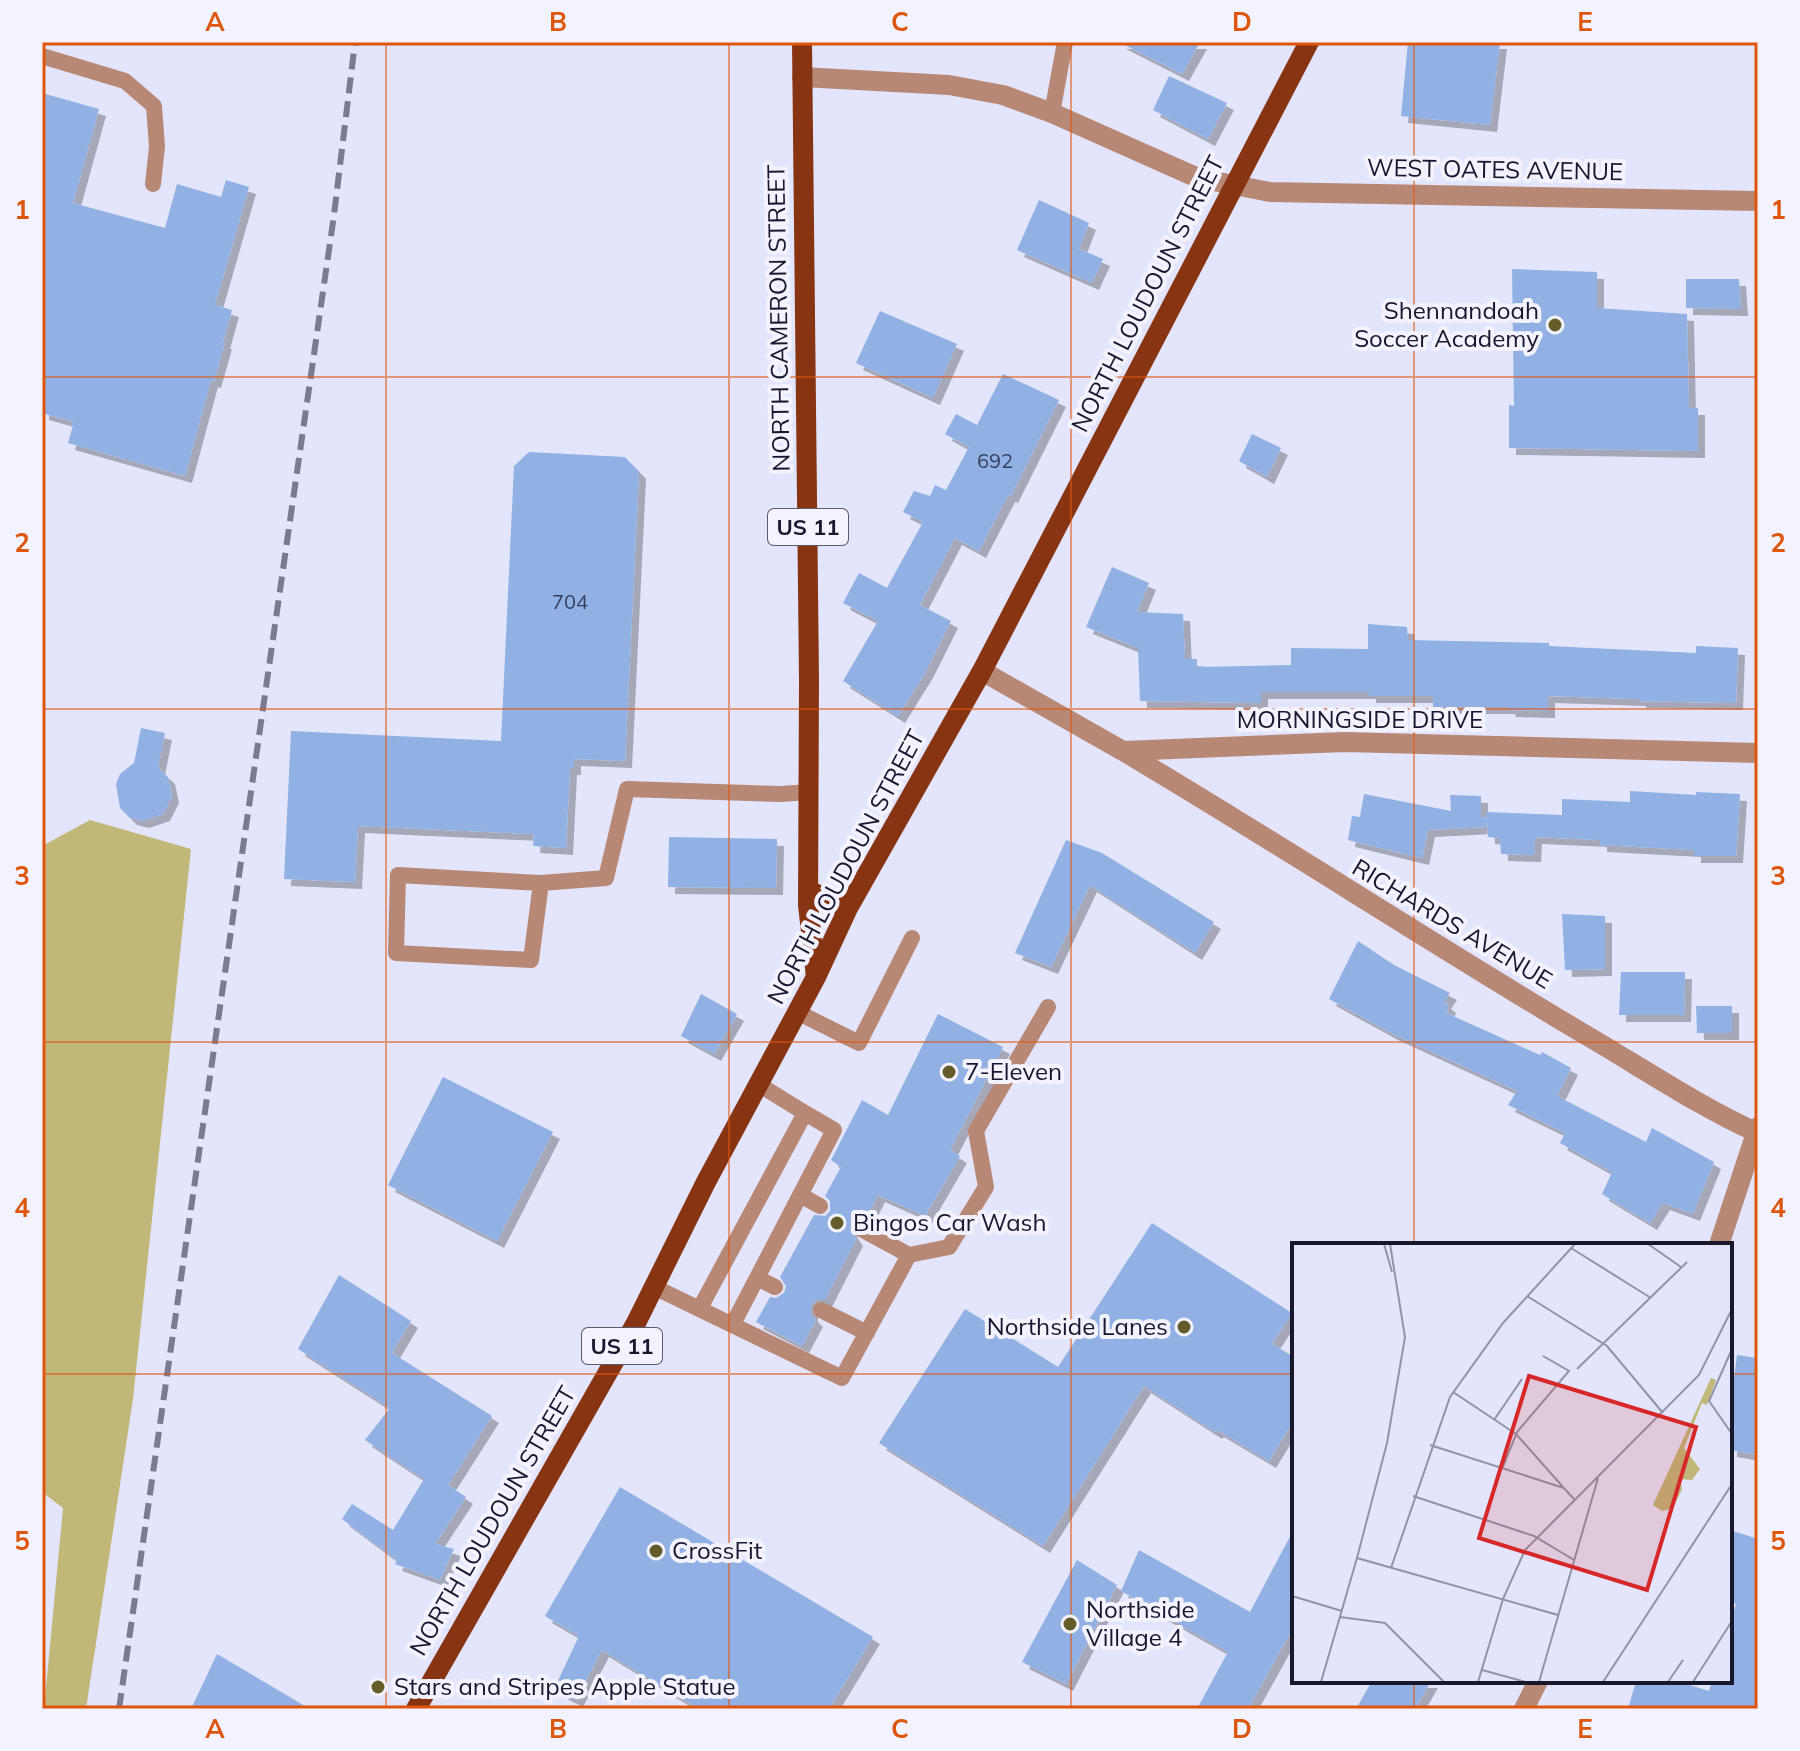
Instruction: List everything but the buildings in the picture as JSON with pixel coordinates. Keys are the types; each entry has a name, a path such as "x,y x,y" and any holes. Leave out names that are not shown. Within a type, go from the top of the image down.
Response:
{"main road":[{"name":"NORTH CAMERON STREET","path":"802,42 808,890 816,977"},
{"name":"NORTH LOUDOUN STREET","path":"416,1709 636,1323 816,977 848,908 982,671 1309,42"},
{"path":"808,890 848,908"}],"street":[{"name":"WEST OATES AVENUE","path":"802,77 949,85 1003,95 1052,113 1198,178 1270,192 1758,201"},
{"path":"982,671 1123,751"},
{"name":"MORNINGSIDE DRIVE","path":"1123,751 1345,742 1758,753"},
{"name":"RICHARDS AVENUE","path":"1123,751 1238,819 1343,888 1504,986 1757,1131"},
{"path":"1720,1243 1757,1131"},
{"path":"1524,1709 1537,1683"}],"lane":[{"path":"1052,113 1065,42"},
{"path":"42,56 125,81 154,106 157,147 153,184"},
{"path":"541,883 531,960 396,953 398,875 541,883 606,878 627,789 781,794 809,792"},
{"path":"797,1012 859,1043 912,938"},
{"path":"861,1229 909,1255 949,1247 986,1187 976,1131 1048,1007"},
{"path":"733,1324 834,1130 758,1084"},
{"path":"700,1308 805,1113"},
{"path":"800,1195 820,1206"},
{"path":"654,1287 842,1378 909,1255"},
{"path":"757,1278 775,1287"},
{"path":"821,1310 867,1333"}],"shaded area":[{"path":"90,820 191,849 133,1399 86,1709 44,1709 63,1508 42,1492 42,846"}],"railway":[{"path":"119,1709 334,215 355,42"}],"place":[{"name":"Shennandoah Soccer Academy","path":"1555,325"},
{"name":"7-Eleven","path":"949,1072"},
{"name":"Bingos Car Wash","path":"837,1223"},
{"name":"Northside Lanes","path":"1184,1327"},
{"name":"CrossFit","path":"656,1551"},
{"name":"Northside Village 4","path":"1070,1624"},
{"name":"Stars and Stripes Apple Statue","path":"378,1687"}]}
